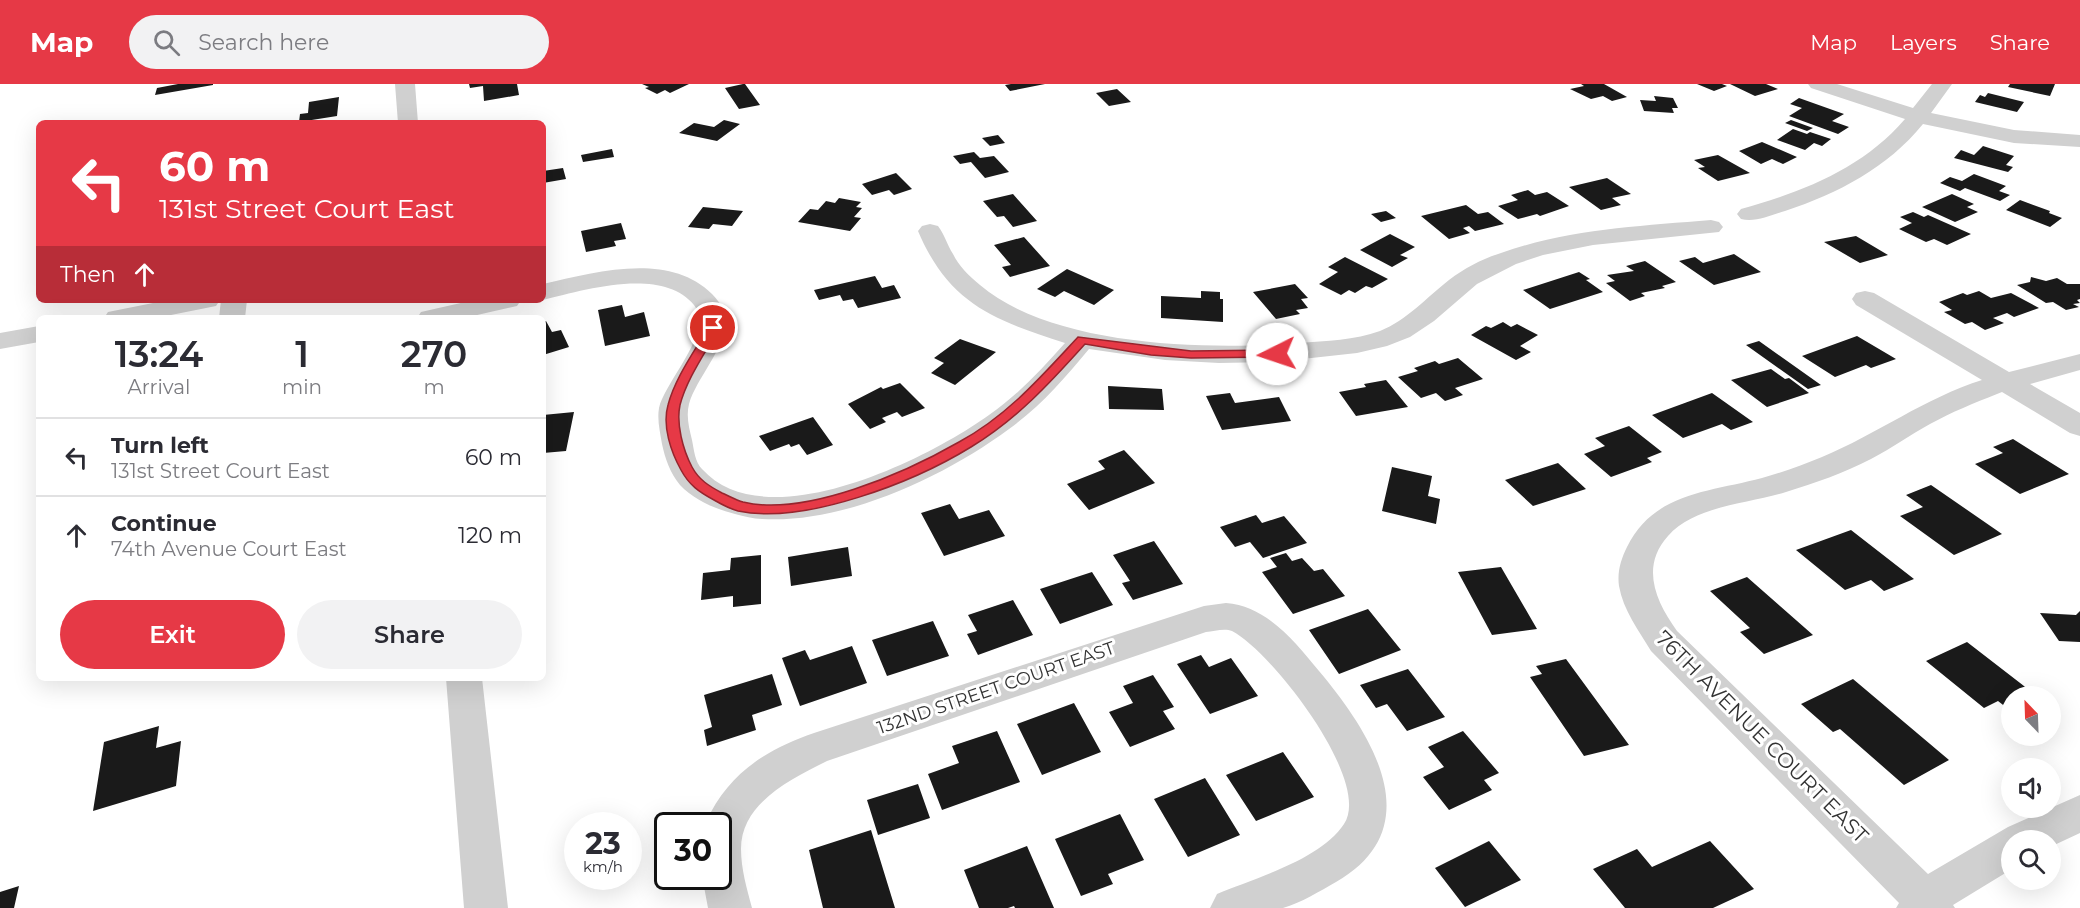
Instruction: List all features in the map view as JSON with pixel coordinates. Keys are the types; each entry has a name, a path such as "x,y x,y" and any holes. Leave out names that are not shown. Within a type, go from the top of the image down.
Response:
{"street":[{"path":"405,84 408,120"},
{"path":"1818,84 1918,114 2023,137 2080,141"},
{"path":"1749,214 1779,206 1843,180 1859,171 1898,139 1942,84"},
{"path":"930,231 936,249 960,282 988,304 1028,323 1082,340 1151,351 1256,356 1350,346 1391,336 1427,312 1464,281 1507,259 1534,250 1602,236 1711,226"},
{"path":"546,291 619,277 662,279 686,288 704,300 710,309 713,328 680,389 674,406 673,423 679,454 691,476 702,488 738,506 758,509 784,509 832,501 882,484 927,465 965,445 998,423 1029,398 1082,340"},
{"path":"1865,299 2080,426"},
{"path":"132,315 192,303"},
{"path":"443,315 495,303"},
{"path":"0,341 36,335"},
{"path":"2007,382 2080,362"},
{"name":"76TH AVENUE COURT EAST","path":"1925,905 1664,642 1642,610 1635,590 1634,573 1644,546 1666,519 1694,506 1765,488 1820,468 1873,446 1934,410 2007,382"},
{"name":"132ND STREET COURT EAST","path":"730,908 724,880 720,841 730,810 750,788 772,770 814,749 1204,619 1223,616 1240,619 1282,650 1347,738 1364,773 1368,791 1366,823 1347,852 1322,870 1232,908"},
{"path":"464,681 486,908"},
{"path":"2044,830 2080,813"},
{"path":"1925,905 2001,853"}],"building":[{"path":"178,84 213,85 155,95 157,88"},
{"path":"469,84 517,84 519,95 484,101 483,86 470,88"},
{"path":"642,84 689,84 670,93 665,90 657,94"},
{"path":"745,84 760,105 739,109 725,88"},
{"path":"1011,84 1045,84 1010,91 1005,85"},
{"path":"1581,84 1604,84 1627,97 1612,101 1603,96 1591,99 1570,89 1584,86"},
{"path":"1697,84 1722,84 1727,86 1714,91"},
{"path":"1730,84 1766,84 1778,89 1755,96"},
{"path":"2010,84 2055,84 2050,96 2008,87"},
{"path":"1117,89 1131,102 1109,106 1096,93"},
{"path":"1988,93 2024,102 2017,112 1975,102 1980,95 1985,97"},
{"path":"1654,96 1673,98 1678,108 1672,108 1674,113 1644,111 1640,100 1656,101"},
{"path":"339,97 337,116 299,120 300,114 308,113 309,102"},
{"path":"1799,98 1844,114 1832,121 1849,127 1838,134 1789,116 1802,108 1790,104"},
{"path":"724,120 740,124 717,141 679,133 694,123 714,127"},
{"path":"1791,120 1813,128 1807,131 1785,123"},
{"path":"1793,129 1831,139 1822,146 1814,143 1805,150 1777,140"},
{"path":"998,135 1005,143 990,146 982,138"},
{"path":"1762,142 1797,157 1783,164 1772,159 1761,164 1739,151"},
{"path":"1983,146 2014,156 2006,165 2013,167 2008,172 1954,158 1961,150 1974,155"},
{"path":"612,149 614,157 583,162 581,155"},
{"path":"974,152 980,158 994,156 1009,172 985,178 971,162 960,164 953,156"},
{"path":"1718,155 1750,173 1718,181 1698,168 1705,167 1694,160"},
{"path":"563,168 566,179 546,182 546,171"},
{"path":"896,173 912,189 894,195 889,190 872,195 862,184"},
{"path":"1974,174 2006,186 1999,191 2010,195 2000,201 1965,188 1960,191 1940,183 1950,177 1962,181"},
{"path":"1607,178 1631,194 1612,198 1621,205 1601,210 1569,187"},
{"path":"1528,190 1535,195 1547,192 1569,206 1540,216 1537,214 1518,219 1498,206 1518,200 1511,195"},
{"path":"1013,194 1037,221 1013,227 1004,216 997,217 983,201"},
{"path":"1952,194 1974,204 1967,207 1978,212 1955,222 1922,207"},
{"path":"839,198 861,202 856,207 862,208 854,217 861,218 850,231 798,222 810,209 818,210 826,201 835,203"},
{"path":"2020,200 2062,218 2050,227 2006,210"},
{"path":"1466,205 1478,214 1488,212 1504,224 1475,231 1469,226 1463,228 1470,233 1449,239 1421,216"},
{"path":"703,207 743,211 732,226 713,224 709,229 688,227"},
{"path":"1386,211 1396,218 1381,222 1371,214"},
{"path":"1913,212 1924,217 1928,215 1971,234 1947,245 1934,239 1926,242 1899,229 1912,223 1900,217"},
{"path":"621,223 626,239 614,241 616,246 586,252 581,231"},
{"path":"1390,234 1415,247 1400,255 1408,258 1392,267 1360,250"},
{"path":"1856,236 1888,255 1860,263 1824,242"},
{"path":"1024,237 1050,266 1010,277 1002,267 1011,265 994,245"},
{"path":"1734,254 1761,272 1714,285 1679,261 1695,257 1703,263"},
{"path":"1345,257 1388,279 1372,288 1366,286 1355,293 1349,290 1341,295 1319,284 1338,272 1328,267"},
{"path":"1645,261 1676,282 1662,286 1665,288 1641,293 1645,296 1630,301 1606,283 1615,281 1607,275 1634,271 1626,266"},
{"path":"1067,269 1114,290 1094,305 1064,291 1055,297 1037,289"},
{"path":"1579,272 1603,292 1550,309 1523,290"},
{"path":"875,276 882,288 894,285 901,298 858,308 853,299 843,301 840,295 819,300 814,290"},
{"path":"2031,277 2046,281 2057,278 2067,284 2080,284 2080,299 2077,300 2080,303 2073,304 2079,307 2066,310 2053,302 2046,303 2017,285 2030,282"},
{"path":"1295,284 1308,298 1301,299 1308,308 1296,310 1300,314 1276,319 1253,292"},
{"path":"1201,291 1220,292 1220,299 1223,299 1223,322 1161,318 1161,296 1201,298"},
{"path":"1979,291 1991,298 2011,293 2039,308 2014,317 2007,313 1993,318 2004,323 1985,330 1972,322 1965,324 1944,312 1952,310 1939,302 1963,293 1967,295"},
{"path":"622,305 625,317 644,312 650,336 605,346 598,310"},
{"path":"546,321 552,332 561,330 569,347 546,354"},
{"path":"1503,322 1511,327 1517,324 1538,335 1520,346 1531,352 1516,360 1471,335 1486,326 1491,328"},
{"path":"1857,336 1896,359 1871,368 1866,365 1835,377 1802,356"},
{"path":"960,339 996,352 955,385 931,373 944,363 934,358"},
{"path":"1759,341 1821,385 1808,389 1746,345"},
{"path":"1458,358 1483,379 1455,388 1463,395 1445,401 1436,393 1421,398 1398,377 1418,371 1414,368 1435,361 1439,364"},
{"path":"1771,369 1785,379 1789,378 1809,393 1767,407 1731,380"},
{"path":"1386,380 1408,407 1356,416 1339,392 1366,387 1364,384"},
{"path":"900,383 925,408 902,417 897,412 882,418 886,422 870,429 848,404 881,387 883,389"},
{"path":"1108,386 1162,389 1164,410 1109,409"},
{"path":"1230,393 1235,403 1279,397 1291,421 1222,430 1206,396"},
{"path":"1712,393 1753,422 1731,430 1722,424 1683,438 1652,415"},
{"path":"574,412 566,451 546,453 546,415"},
{"path":"813,417 833,445 807,455 799,444 791,447 789,444 770,451 759,436"},
{"path":"1629,426 1662,452 1647,458 1652,462 1611,477 1584,454 1605,446 1595,438"},
{"path":"2013,439 2069,474 2020,494 1975,464 2003,453 1993,447"},
{"path":"1124,450 1155,483 1089,510 1067,484 1105,469 1098,461"},
{"path":"1558,463 1586,489 1533,506 1505,480"},
{"path":"1392,467 1432,476 1428,496 1440,499 1436,524 1382,511"},
{"path":"1931,485 2002,534 1954,555 1900,516 1923,507 1906,495"},
{"path":"950,504 959,519 989,510 1005,536 944,556 921,513"},
{"path":"1256,515 1262,523 1284,516 1307,543 1263,558 1250,542 1235,547 1220,527"},
{"path":"1851,530 1914,579 1884,591 1871,580 1845,590 1796,550"},
{"path":"1154,541 1183,584 1133,600 1122,583 1130,581 1113,555"},
{"path":"848,547 852,576 791,586 788,557"},
{"path":"1286,553 1292,561 1302,558 1314,571 1323,569 1345,596 1293,614 1262,572 1277,567 1270,558"},
{"path":"761,555 761,604 733,607 733,596 701,600 703,573 730,570 731,558"},
{"path":"1501,567 1537,629 1492,635 1458,572"},
{"path":"1092,572 1113,605 1060,624 1040,589"},
{"path":"1747,577 1813,635 1764,654 1740,632 1750,628 1710,591"},
{"path":"1013,600 1033,635 978,655 967,634 977,631 968,615"},
{"path":"1368,609 1401,650 1339,674 1309,630"},
{"path":"2080,611 2080,642 2059,641 2040,613 2076,615"},
{"path":"933,621 949,656 887,676 872,640"},
{"path":"1967,642 2024,686 2001,686 2001,703 1998,701 1984,708 1926,661"},
{"path":"852,646 867,683 800,706 782,658 805,650 810,660"},
{"path":"1201,655 1209,667 1231,658 1258,696 1210,714 1177,664"},
{"path":"1566,659 1629,745 1584,756 1530,677 1542,674 1536,666"},
{"path":"1408,669 1445,717 1407,731 1387,704 1376,708 1360,685"},
{"path":"772,674 782,705 752,715 756,730 707,746 704,730 712,727 704,695"},
{"path":"1153,675 1174,707 1163,711 1175,729 1130,747 1109,712 1133,703 1123,686"},
{"path":"1853,679 1949,760 1904,785 1840,729 1833,732 1801,704"},
{"path":"1074,703 1101,752 1042,775 1017,724"},
{"path":"159,726 156,748 181,741 176,786 93,811 104,742"},
{"path":"997,731 1020,782 942,810 928,774 959,763 952,746"},
{"path":"1463,731 1499,773 1484,780 1492,790 1449,810 1423,777 1444,767 1428,747"},
{"path":"1283,752 1314,797 1256,821 1226,775"},
{"path":"1205,778 1240,835 1188,857 1154,799"},
{"path":"918,784 930,818 878,835 867,800"},
{"path":"1120,814 1144,860 1108,874 1113,884 1081,896 1055,839"},
{"path":"871,830 895,908 823,908 809,850"},
{"path":"1489,841 1521,880 1465,907 1435,868"},
{"path":"1710,841 1754,889 1713,908 1625,908 1593,869 1637,849 1652,867"},
{"path":"1027,846 1054,908 1015,908 1014,906 979,908 964,870"},
{"path":"19,886 14,908 0,908 0,892"}],"route":[{"path":"713,328 711,336 680,389 674,406 673,423 679,454 691,476 702,488 738,506 758,509 803,507 832,501 856,494 927,465 965,445 998,423 1029,398 1082,340 1191,355 1277,354"}]}
